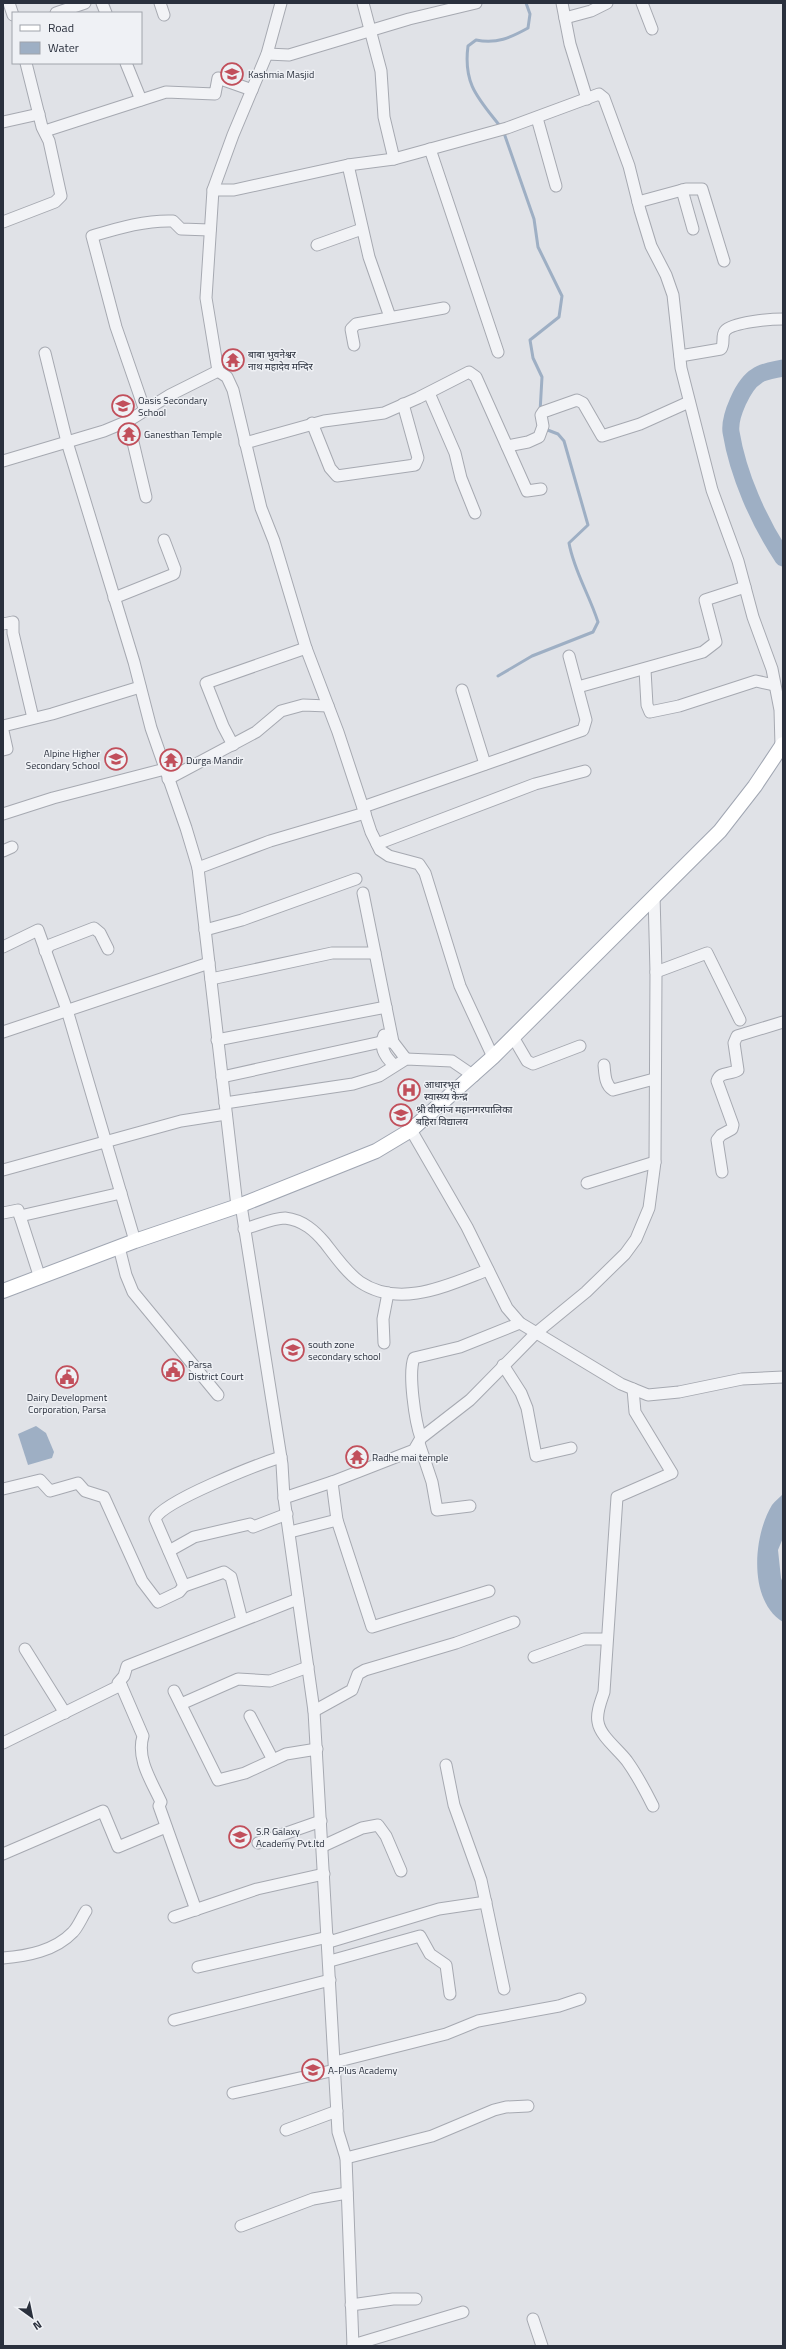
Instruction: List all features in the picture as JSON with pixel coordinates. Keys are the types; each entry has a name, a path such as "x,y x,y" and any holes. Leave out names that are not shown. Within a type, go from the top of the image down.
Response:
{"main road":[{"path":"3,1291 135,1241 239,1206 376,1151 411,1130 474,1076 654,895 720,831 755,786 782,745"}],"street":[{"path":"59,12 85,3"},
{"path":"160,3 164,15"},
{"path":"281,3 267,54 233,135 213,190 206,298 218,371 227,377 233,390 261,508 274,541 306,648 377,844 380,850 389,856 419,864 425,873 460,986 493,1057"},
{"path":"364,3 381,71 384,117 394,159"},
{"path":"267,54 289,55 409,19 476,3"},
{"path":"562,3 570,44 588,99"},
{"path":"565,18 591,11 607,3"},
{"path":"642,3 652,29"},
{"path":"3,222 55,202 62,196 26,64"},
{"path":"126,64 141,100"},
{"path":"45,131 166,92 215,94 218,78 252,90"},
{"path":"213,190 234,190 348,165 394,159 537,118 600,94 608,102 629,166 651,246 666,275 673,295 680,356 690,402 712,490 745,587 753,617 772,669 780,710 782,745"},
{"path":"3,122 39,114"},
{"path":"537,118 556,186"},
{"path":"430,149 498,352"},
{"path":"348,165 369,257 390,318"},
{"path":"638,202 682,190 699,188 704,192 724,261"},
{"path":"682,190 693,229"},
{"path":"145,411 116,327 92,236 136,224 162,221 173,221 181,229 210,230"},
{"path":"317,245 362,229"},
{"path":"354,345 353,326 444,308"},
{"path":"680,356 721,349 723,335 730,327 767,319 783,319"},
{"path":"45,353 67,442 140,688 166,774 186,828 198,868 217,1040 239,1206 281,1457 284,1498 314,1711 330,1961 338,2132 346,2158 353,2345 463,2312"},
{"path":"3,461 104,431 128,421 170,395 218,371"},
{"path":"245,443 312,423 384,413 429,393 469,372 473,373 527,491 541,489"},
{"path":"429,393 455,453 461,478 475,513"},
{"path":"507,446 528,442 539,437 543,426 541,415 543,412 577,400 583,403 602,436 640,424 690,402"},
{"path":"312,423 330,468 337,476 415,465 418,458 403,404"},
{"path":"128,421 146,497"},
{"path":"114,598 174,574 175,569 164,540"},
{"path":"578,687 645,670 703,652 716,642 705,600 745,587"},
{"path":"3,624 13,622 13,633 33,718"},
{"path":"233,745 222,726 206,683 306,648"},
{"path":"198,868 270,840 364,810 485,764 583,730 586,720 570,656"},
{"path":"645,670 647,705 650,712 679,706 756,681 774,685"},
{"path":"3,726 140,688"},
{"path":"462,690 485,764"},
{"path":"3,814 166,774 233,745 256,732 281,710 302,705 328,706"},
{"path":"3,731 7,749 3,750"},
{"path":"377,844 535,784 585,771"},
{"path":"205,930 242,920 356,879"},
{"path":"363,893 393,1042 406,1058"},
{"path":"284,1498 332,1482 414,1450 420,1440 470,1400 536,1333 586,1292 625,1254 636,1239 649,1208 654,1162 656,972 654,895"},
{"path":"45,951 50,946 94,928 100,933 108,949"},
{"path":"3,947 38,930 67,1010 135,1241"},
{"path":"211,979 332,953 375,953"},
{"path":"656,972 707,953 740,1020"},
{"path":"3,1032 209,963"},
{"path":"217,1040 386,1007"},
{"path":"389,1021 381,1042 386,1058 394,1065"},
{"path":"722,1172 717,1140 721,1135 732,1130 733,1125 717,1082 718,1077 738,1070 734,1039 783,1022"},
{"path":"513,1037 527,1061 533,1064 580,1046"},
{"path":"222,1077 381,1042 393,1042"},
{"path":"3,1170 106,1140 226,1108 353,1084 379,1076 406,1058 452,1061 474,1076"},
{"path":"604,1065 606,1080 609,1088 613,1090 654,1079"},
{"path":"411,1130 466,1227 507,1308 520,1323 621,1384 648,1395 679,1392 742,1380 783,1376"},
{"path":"587,1183 654,1162"},
{"path":"20,1216 121,1193"},
{"path":"3,1213 18,1210 40,1278"},
{"path":"244,1229 284,1218 300,1222 315,1230 360,1281 388,1293 416,1294 439,1290 488,1270"},
{"path":"119,1248 126,1276 133,1292 218,1395"},
{"path":"384,1343 384,1320 388,1293"},
{"path":"470,1506 437,1510 432,1482 420,1440 413,1404 411,1368 414,1358 460,1348 520,1323"},
{"path":"503,1365 522,1393 527,1408 536,1456 571,1448"},
{"path":"632,1389 635,1412 672,1473 617,1498 606,1639 604,1692 597,1721 601,1734 611,1741 640,1779 653,1806"},
{"path":"184,1586 155,1519 157,1515 173,1503 251,1466 281,1457"},
{"path":"3,1489 40,1480 50,1491 78,1483 85,1491 104,1497 142,1581 158,1602 179,1592 184,1586 224,1572 231,1577 242,1620"},
{"path":"332,1482 337,1520 372,1627 490,1591"},
{"path":"169,1552 194,1537 250,1524 253,1527 287,1514"},
{"path":"290,1532 337,1520"},
{"path":"196,1910 159,1806 162,1802 141,1757 140,1745 143,1736 121,1685 118,1683 124,1676 127,1666 298,1599"},
{"path":"314,1711 352,1690 358,1674 364,1670 456,1643 514,1622"},
{"path":"534,1657 584,1639 606,1639"},
{"path":"25,1649 65,1713"},
{"path":"181,1704 238,1679 270,1681 308,1668"},
{"path":"3,1743 121,1685"},
{"path":"174,1690 218,1780 245,1773 286,1754 317,1749"},
{"path":"250,1716 273,1760"},
{"path":"446,1765 454,1804 481,1880 504,1989"},
{"path":"3,1854 103,1811 118,1847 166,1827"},
{"path":"258,1843 321,1821"},
{"path":"323,1846 362,1828 378,1825 386,1836 400,1871"},
{"path":"174,1917 257,1889 324,1874"},
{"path":"198,1967 328,1940 439,1909 486,1902"},
{"path":"3,1958 37,1954 58,1943 73,1932 86,1911"},
{"path":"330,1961 420,1936 430,1954 446,1965 450,1994"},
{"path":"174,2020 330,1980"},
{"path":"233,2093 335,2066 446,2034 478,2021 558,2006 580,1999"},
{"path":"346,2158 432,2136 455,2125 494,2110 506,2107 528,2106"},
{"path":"286,2130 337,2111"},
{"path":"241,2226 314,2199 347,2193"},
{"path":"351,2305 393,2299 416,2299"},
{"path":"533,2319 542,2346"}],"water":[{"path":"36,1426 46,1433 54,1452 52,1458 28,1465 18,1434"},
{"path":"783,1494 783,1538 778,1550 781,1578 783,1583 783,1622 772,1612 764,1599 759,1584 757,1567 761,1533 766,1518 772,1505"}],"waterway":[{"path":"500,126 485,107 470,81 467,59 468,46 476,40 497,41 515,35 528,28 530,14 526,3"},
{"path":"504,133 534,219 538,247 562,296 559,317 530,340 533,358 542,377 540,412"},
{"path":"783,368 762,373 752,380 738,401 731,426 734,448 744,481 758,514 783,558"},
{"path":"498,676 532,656 593,632 598,622 574,563 569,543 588,525 564,441 558,434 545,429"}],"place":[{"name":"Kashmia Masjid","path":"232,74"},
{"name":"बाबा भुवनेश्वर नाथ महादेव मन्दिर","path":"233,360"},
{"name":"Oasis Secondary School","path":"123,406"},
{"name":"Ganesthan Temple","path":"129,434"},
{"name":"Alpine Higher Secondary School","path":"116,759"},
{"name":"Durga Mandir","path":"171,760"},
{"name":"आधारभूत स्वास्थ्य केन्द्र","path":"409,1090"},
{"name":"श्री वीरगंज महानगरपालिका बहिरा विद्यालय","path":"401,1115"},
{"name":"south zone secondary school","path":"293,1350"},
{"name":"Parsa District Court","path":"173,1370"},
{"name":"Dairy Development Corporation, Parsa","path":"67,1377"},
{"name":"Radhe mai temple","path":"357,1457"},
{"name":"S.R Galaxy Academy Pvt.ltd","path":"240,1837"},
{"name":"A-Plus Academy","path":"313,2070"}]}
